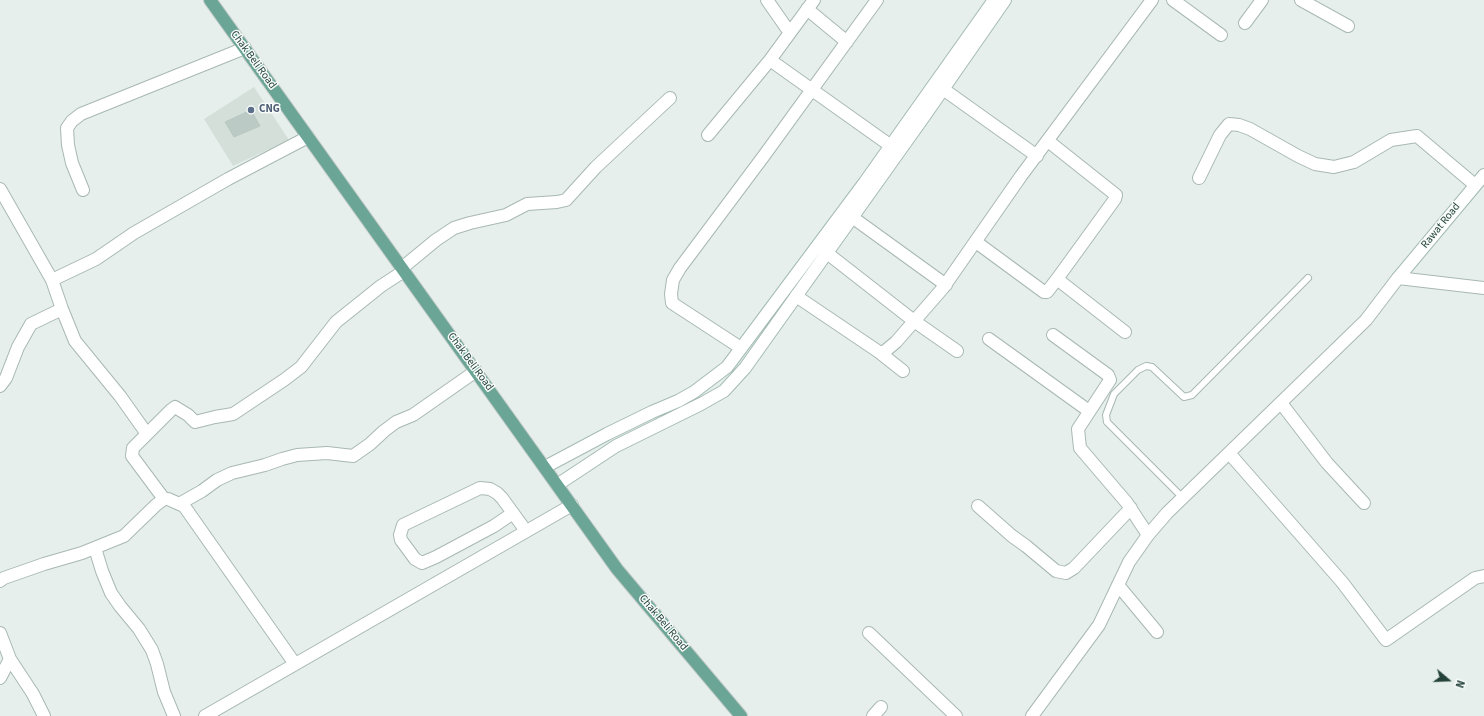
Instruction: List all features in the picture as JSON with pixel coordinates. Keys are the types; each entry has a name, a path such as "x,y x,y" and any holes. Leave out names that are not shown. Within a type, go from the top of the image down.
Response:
{"main road":[{"name":"Chak Beli Road","path":"210,0 617,569 741,716"}],"street":[{"path":"767,0 790,33"},
{"path":"741,348 672,303 671,294 673,280 680,268 877,0"},
{"path":"557,485 616,446 724,391 745,368 852,217 994,0"},
{"path":"545,467 607,434 678,401 694,392 727,367 891,146 943,89 1005,0"},
{"path":"878,352 884,352 896,342 946,285 1037,156 1152,0"},
{"path":"1173,0 1221,35"},
{"path":"1245,23 1262,0"},
{"path":"1301,0 1348,26"},
{"path":"708,135 770,60 811,5 847,42"},
{"path":"83,190 72,163 68,145 67,128 72,121 81,114 245,48"},
{"path":"770,60 891,146"},
{"path":"943,89 1037,156"},
{"path":"295,664 184,506 164,499 132,456 133,448 175,407 188,415 195,422 233,414 278,385 301,367 336,322 403,269 436,240 454,228 506,215 527,204 566,200 596,167 670,98"},
{"path":"1199,178 1220,135 1229,124 1239,125 1250,129 1298,156 1316,164 1334,167 1354,162 1391,140 1417,136 1475,185"},
{"path":"52,280 96,259 134,233 228,179 308,137"},
{"path":"976,242 1044,292 1047,292 1115,199 1116,195 1048,141"},
{"name":"Rawat Road","path":"1032,716 1099,625 1129,562 1148,535 1167,513 1366,320 1398,278 1484,174"},
{"path":"0,188 52,280 75,341 120,396 147,434"},
{"path":"852,217 946,285"},
{"path":"827,253 914,321 957,351"},
{"path":"1398,278 1484,288"},
{"path":"1057,279 1125,332"},
{"path":"796,296 878,352 903,371"},
{"path":"0,386 6,378 18,347 31,324 62,309"},
{"path":"1053,335 1108,375 1110,380 1078,429 1080,448 1131,508 1148,535"},
{"path":"989,339 1089,411"},
{"path":"179,504 202,491 216,480 232,473 265,466 282,459 297,455 327,453 353,456 396,422 413,415 476,371"},
{"path":"1281,403 1328,463 1364,502"},
{"path":"1229,453 1342,582 1386,640 1475,578 1484,576"},
{"path":"513,513 494,526 422,563 414,559 401,540 400,535 403,525 480,488 490,489 497,493 513,513 526,531"},
{"path":"0,581 4,578 37,566 82,553 124,536 164,499"},
{"path":"205,716 572,505"},
{"path":"978,506 1012,536 1056,571 1066,573 1074,568 1131,508"},
{"path":"95,548 110,593 139,629 152,650 164,692 174,716"},
{"path":"1118,585 1157,632"},
{"path":"0,633 10,659 33,694 44,716"},
{"path":"869,633 956,716"},
{"path":"0,678 10,659"},
{"path":"873,716 881,706"}],"lane":[{"path":"1183,498 1107,422 1106,415 1114,394 1138,370 1146,366 1152,366 1184,398 1192,395 1308,278"}],"shaded area":[{"path":"254,87 289,140 233,166 204,119"}],"building":[{"path":"251,110 260,126 234,137 225,122"}],"place":[{"name":"CNG","path":"251,110"}]}
